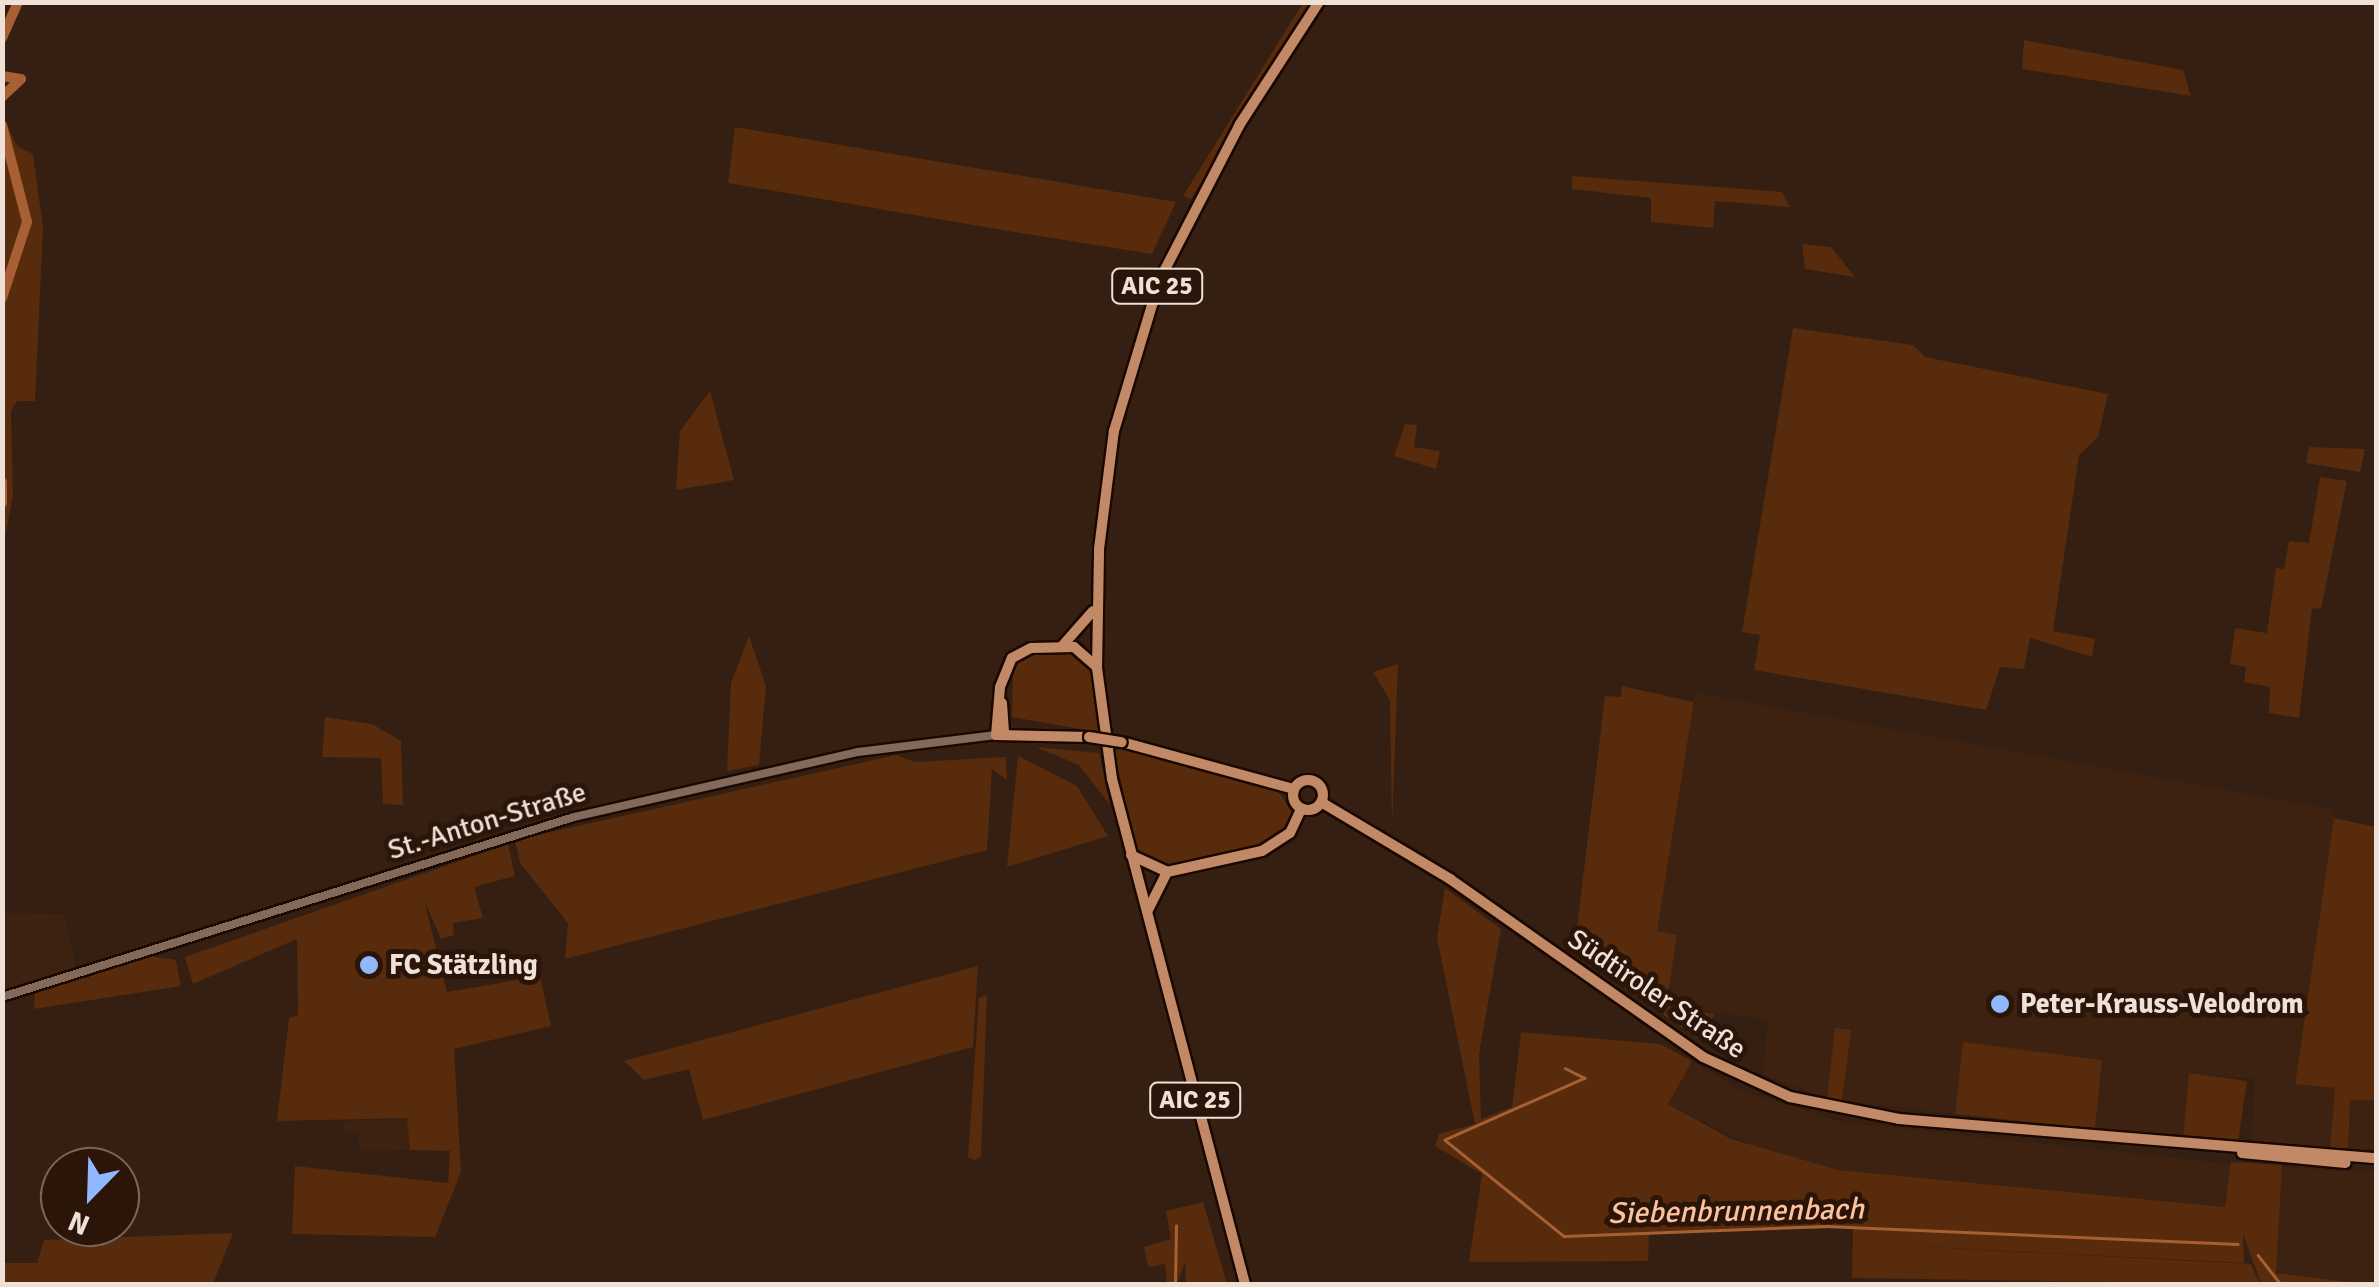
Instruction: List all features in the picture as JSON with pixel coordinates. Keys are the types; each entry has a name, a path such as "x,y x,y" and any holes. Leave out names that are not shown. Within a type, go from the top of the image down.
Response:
{"main road":[{"name":"AIC 25","path":"1244,1284 1130,854 1097,668 1096,605 1114,431 1160,279 1240,124 1318,2"},
{"path":"995,735 1000,688 1012,658 1062,645 1080,635 1096,605"},
{"path":"1062,645 1081,649 1097,668"},
{"path":"995,735 1004,714 1000,688"},
{"path":"1004,714 1040,734"},
{"path":"995,735 1089,737 1227,766 1294,789 1302,809"},
{"name":"Südtiroler Straße","path":"1294,789 1313,781 1322,802 1450,879 1703,1057 1772,1091 1860,1114 2242,1153 2376,1162"},
{"path":"1130,854 1167,872 1278,845 1302,809 1322,802"},
{"path":"1148,914 1167,872"}],"street":[{"name":"St.-Anton-Straße","path":"2,997 574,816 995,735"}],"shaded area":[{"path":"1303,3 1313,3 1191,199 1183,196"},
{"path":"2024,40 2183,70 2191,96 2022,69"},
{"path":"3,117 17,146 33,154 43,228 35,401 17,401 11,411 13,496 3,548"},
{"path":"735,127 1176,202 1152,254 1002,230 728,183"},
{"path":"1572,176 1782,192 1790,207 1715,201 1713,228 1651,222 1651,198 1572,189"},
{"path":"1802,244 1831,247 1855,277 1805,269"},
{"path":"1793,328 1913,345 1925,357 2108,394 2098,437 2079,455 2053,631 2095,639 2092,657 2030,638 2024,669 2000,667 1986,710 1754,670 1760,635 1742,632"},
{"path":"710,391 734,480 676,490 680,431"},
{"path":"1405,424 1417,425 1414,447 1440,451 1436,469 1394,456"},
{"path":"2309,447 2365,449 2360,472 2306,463"},
{"path":"2320,477 2347,481 2321,609 2312,608 2299,718 2269,713 2270,687 2244,682 2246,667 2230,664 2235,628 2267,633 2276,568 2284,569 2289,541 2309,543"},
{"path":"749,636 766,686 759,765 727,771 731,683"},
{"path":"1076,651 1091,671 1098,732 1012,717 1013,667 1031,654"},
{"path":"1398,664 1392,828 1390,700 1373,672"},
{"path":"1622,686 1694,702 1657,931 1677,935 1666,1006 1715,1014 1698,1039 1574,952 1605,696 1621,697"},
{"path":"1696,693 2335,810 2295,1083 2335,1088 2330,1150 2251,1145 2255,1079 2190,1074 2183,1137 2095,1128 2102,1060 1963,1043 1955,1114 1842,1101 1850,1030 1836,1028 1827,1098 1763,1075 1768,1019 1665,1007 1677,936 1657,932"},
{"path":"325,717 372,724 401,741 403,805 383,804 381,758 322,757"},
{"path":"1036,747 1099,753 1110,805 1079,765"},
{"path":"1128,747 1278,790 1293,814 1287,830 1261,848 1168,869 1138,857 1114,751"},
{"path":"896,755 915,762 1006,757 1007,780 992,769 987,850 565,959 568,923 520,863 515,840"},
{"path":"1018,756 1077,786 1108,836 1007,867"},
{"path":"2334,818 2376,827 2376,1100 2350,1100 2348,1150 2330,1150 2335,1088 2295,1084"},
{"name":"FC Stätzling","path":"508,844 515,876 474,887 483,918 453,923 454,935 441,939 424,900 447,992 540,976 551,1026 454,1049 461,1172 435,1237 292,1234 295,1166 448,1183 450,1151 410,1150 407,1118 277,1121 289,1018 298,1015 297,939 193,984 185,957"},
{"path":"1445,888 1501,929 1479,1054 1481,1119 1512,1107 1521,1032 1660,1044 1692,1061 1668,1104 1731,1139 1838,1170 2225,1207 2231,1162 2282,1165 2276,1273 2368,1284 2261,1283 2243,1234 2244,1263 1869,1244 2251,1264 2260,1284 1852,1278 1853,1228 1649,1232 1648,1261 1469,1262 1482,1174 1435,1146 1439,1134 1475,1124 1437,938"},
{"path":"3,913 64,914 77,970 3,993"},
{"path":"150,956 176,960 181,986 34,1009 35,993"},
{"path":"978,966 973,1047 703,1120 689,1069 644,1080 624,1061"},
{"path":"987,995 981,1157 975,1160 968,1157 979,998"},
{"path":"1835,1028 1851,1030 1842,1101 1827,1098"},
{"path":"1963,1042 2102,1060 2095,1129 1955,1114"},
{"path":"1692,1061 1738,1089 1841,1122 2231,1164 2225,1207 1838,1170 1762,1151 1667,1103"},
{"path":"2189,1073 2247,1081 2238,1143 2183,1137"},
{"path":"2350,1099 2376,1100 2376,1152 2348,1150"},
{"path":"408,1119 410,1150 359,1151 359,1131 344,1131 344,1121"},
{"path":"2281,1167 2376,1173 2376,1284 2276,1273"},
{"path":"1203,1202 1227,1284 1186,1284 1185,1262 1177,1284 1167,1284 1165,1264 1148,1267 1144,1247 1171,1239 1166,1211"},
{"path":"233,1233 213,1284 3,1282 3,1263 37,1263 42,1247 140,1247 140,1236"}],"waterway":[{"path":"2,38 18,2"},
{"path":"2,76 21,79 2,97"},
{"path":"2,125 27,222 2,298"},
{"path":"2,482 2,503"},
{"name":"Siebenbrunnenbach","path":"1565,1068 1585,1078 1445,1140 1564,1236 1826,1226 2238,1244"},
{"path":"1175,1284 1176,1226"},
{"name":"Siebenbrunnenbach","path":"2258,1255 2281,1284"}],"place":[{"name":"FC Stätzling","path":"369,965"},
{"name":"Peter-Krauss-Velodrom","path":"2000,1004"}]}
